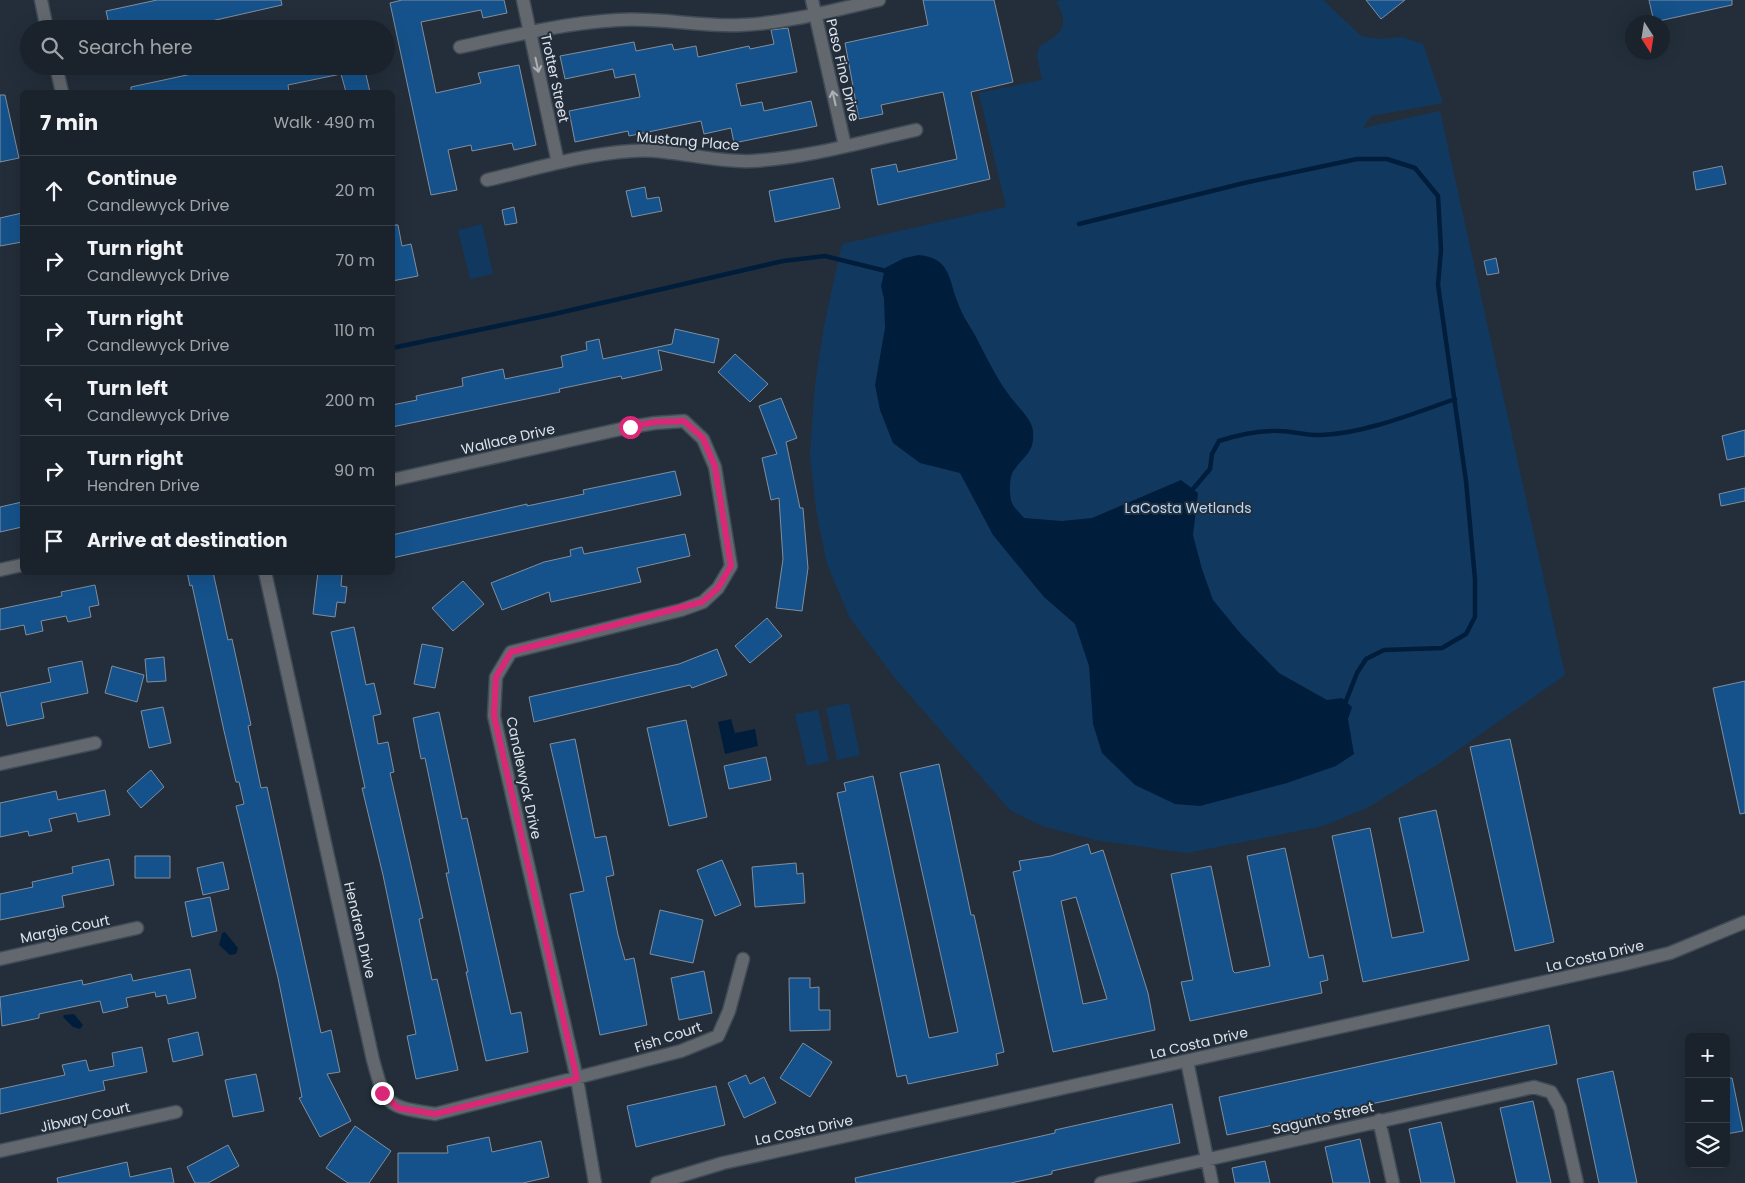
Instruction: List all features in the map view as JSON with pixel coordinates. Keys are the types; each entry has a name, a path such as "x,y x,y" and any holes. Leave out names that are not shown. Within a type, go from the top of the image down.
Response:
{"street":[{"path":"41,0 46,20"},
{"name":"Trotter Street","path":"522,0 558,163"},
{"name":"Paso Fino Drive","path":"812,0 845,146"},
{"path":"460,47 530,32 615,20 647,19 715,25 743,25 815,14 879,0"},
{"path":"58,75 62,90"},
{"name":"Mustang Place","path":"488,180 558,163 633,150 676,153 730,162 753,161 791,157 916,130"},
{"name":"Candlewyck Drive","path":"595,1183 577,1079 494,716 496,677 511,652 702,602 718,588 731,566 715,467 703,438 684,421 655,422 630,427"},
{"name":"Wallace Drive","path":"395,479 630,427"},
{"path":"0,570 20,565"},
{"name":"Hendren Drive","path":"265,575 382,1093 398,1108 435,1114 577,1079"},
{"path":"0,764 95,743"},
{"name":"La Costa Drive","path":"657,1183 723,1163 1638,962 1670,953 1745,922"},
{"name":"Margie Court","path":"0,959 138,928"},
{"name":"Fish Court","path":"577,1079 681,1051 718,1036 729,1011 743,959"},
{"path":"1187,1061 1212,1183"},
{"name":"Sagunto Street","path":"1101,1183 1534,1087 1551,1092 1560,1108 1577,1183"},
{"name":"Jibway Court","path":"0,1152 176,1112"},
{"path":"1379,1120 1393,1183"}],"green space":[{"name":"LaCosta Wetlands","path":"1062,0 1323,0 1361,36 1379,39 1401,37 1423,44 1443,103 1371,116 1363,128 1440,111 1565,675 1435,766 1367,808 1323,826 1187,853 1096,840 1042,826 1010,810 894,677 850,618 827,564 816,509 810,454 815,384 824,326 842,244 1006,207 979,93 1042,80 1037,56 1039,46 1053,38 1061,28 1063,17 1056,2"},
{"path":"482,224 493,274 470,279 458,230"},
{"path":"849,703 860,755 837,760 826,708"},
{"path":"818,710 829,761 807,766 795,714"}],"shaded area":[{"path":"919,255 937,260 947,271 962,312 1005,390 1031,424 1033,438 1031,449 1014,470 1011,477 1010,496 1016,509 1024,518 1062,521 1092,518 1181,480 1198,493 1193,535 1213,600 1241,634 1279,673 1327,700 1342,698 1352,707 1348,719 1354,754 1336,766 1287,783 1200,806 1175,804 1135,785 1102,753 1093,724 1089,666 1075,624 1044,597 993,535 960,473 920,463 893,443 880,410 875,385 885,328 884,299 881,286 885,268 904,258"},
{"path":"731,719 735,733 755,729 758,746 725,754 718,722"},
{"path":"225,932 238,948 236,954 230,955 219,945 222,933"},
{"path":"74,1014 83,1025 80,1029 73,1027 63,1017 64,1015"}],"building":[{"path":"157,0 281,0 282,5 216,20 108,20 106,11"},
{"path":"402,0 504,0 507,13 483,18 481,10 421,22 436,93 481,83 478,73 519,65 536,145 514,150 512,143 472,151 471,145 448,150 457,190 431,195 390,3"},
{"path":"923,0 994,0 1013,82 971,92 990,179 878,205 871,169 896,164 898,172 957,159 943,92 881,105 883,114 859,119 845,43 928,25"},
{"path":"1366,0 1405,0 1381,19"},
{"path":"1649,0 1732,0 1732,5 1670,19 1670,15 1652,15"},
{"path":"788,28 797,72 736,84 741,106 762,102 764,111 811,101 817,126 734,143 731,128 704,134 701,121 629,136 628,131 575,142 569,111 640,97 635,74 615,78 613,69 565,79 560,56 634,42 636,51 672,44 674,50 696,46 698,57 749,46 750,49 774,44 771,30"},
{"path":"187,75 336,75 288,85 289,90 131,90 131,87"},
{"path":"341,75 366,75 370,90 345,90"},
{"path":"0,95 5,95 19,158 0,162"},
{"path":"1722,166 1726,184 1696,190 1693,172"},
{"path":"833,178 840,208 775,222 769,191"},
{"path":"645,187 647,199 659,197 662,211 632,217 626,191"},
{"path":"514,207 517,223 505,225 502,210"},
{"path":"20,213 20,242 0,246 0,218"},
{"path":"395,225 398,225 402,246 411,244 418,276 395,280"},
{"path":"1496,258 1499,273 1487,275 1484,261"},
{"path":"675,329 719,339 714,363 658,350 662,370 622,379 621,376 559,389 560,392 395,426 395,404 417,400 416,396 463,386 462,378 503,369 505,379 563,367 561,356 587,350 586,342 599,339 603,359 672,344"},
{"path":"735,354 768,384 750,402 718,372"},
{"path":"781,398 797,438 786,442 800,508 803,508 808,568 802,611 776,608 783,559 779,498 771,500 762,458 777,454 759,406"},
{"path":"1745,430 1745,456 1727,460 1722,436"},
{"path":"675,471 681,495 395,557 395,534 527,504 527,506 584,494 583,490"},
{"path":"1745,488 1745,501 1721,506 1719,494"},
{"path":"20,502 20,527 0,532 0,507"},
{"path":"685,534 690,556 637,568 641,582 551,602 549,592 502,610 491,583 544,562 571,556 570,550 582,547 584,554"},
{"path":"188,575 214,575 228,640 232,639 251,725 248,726 261,788 267,787 321,1033 331,1030 340,1072 327,1074 351,1121 320,1137 299,1098 302,1097 278,978 236,806 244,804 239,782 236,782 192,585 190,586"},
{"path":"318,575 342,575 341,586 347,587 345,603 337,602 335,617 313,614"},
{"path":"463,581 484,604 453,631 432,608"},
{"path":"95,585 99,605 89,607 91,617 68,622 66,616 41,621 43,631 26,635 24,625 0,630 0,609 62,596 61,592"},
{"path":"767,618 782,636 750,663 735,646"},
{"path":"354,627 366,685 374,683 381,714 373,716 378,744 388,742 394,772 390,773 423,918 419,919 432,980 437,979 458,1070 416,1079 407,1036 416,1034 383,875 362,788 365,788 331,632"},
{"path":"422,644 443,648 435,688 414,684"},
{"path":"717,649 727,675 692,688 690,685 534,722 529,697 679,664"},
{"path":"164,657 166,681 147,682 145,659"},
{"path":"82,661 88,693 41,703 44,718 7,726 0,693 51,682 48,668"},
{"path":"112,666 144,675 137,702 105,693"},
{"path":"1745,681 1745,813 1740,814 1713,688"},
{"path":"163,707 171,743 149,748 141,711"},
{"path":"439,712 462,819 467,818 511,1014 521,1012 528,1052 486,1061 446,873 449,873 425,758 421,759 413,718"},
{"path":"686,720 707,817 669,826 647,728"},
{"path":"575,739 595,838 606,836 614,875 606,877 618,935 625,960 634,958 647,1025 600,1035 570,894 584,891 550,744"},
{"path":"1510,739 1554,942 1515,951 1470,747"},
{"path":"766,757 771,780 729,789 724,766"},
{"path":"939,764 971,915 974,915 1004,1052 996,1054 998,1065 908,1084 906,1075 897,1077 837,793 846,791 844,783 873,776 929,1038 958,1032 900,773"},
{"path":"151,770 164,787 141,808 127,791"},
{"path":"105,790 110,815 78,822 76,813 49,819 52,831 29,836 28,831 0,837 0,803 56,791 58,800"},
{"path":"1436,810 1469,960 1363,982 1332,836 1370,828 1392,938 1424,932 1399,818"},
{"path":"1088,844 1091,854 1103,850 1148,993 1155,1030 1053,1052 1013,872 1021,870 1019,861 1051,856","holes":["1076,897 1107,999 1083,1004 1061,901"]},
{"path":"1285,848 1309,958 1323,955 1328,980 1320,982 1322,993 1190,1021 1181,982 1193,980 1171,874 1211,866 1233,971 1235,973 1270,966 1247,856"},
{"path":"135,856 170,856 170,878 135,878"},
{"path":"109,859 114,885 62,896 64,907 0,920 0,894 33,887 32,882 73,873 72,867"},
{"path":"722,860 741,905 715,916 697,870"},
{"path":"223,862 229,889 203,895 197,868"},
{"path":"796,863 797,874 803,873 805,903 755,907 752,867"},
{"path":"210,897 217,931 192,937 185,902"},
{"path":"660,910 703,920 693,963 650,954"},
{"path":"190,969 196,998 168,1004 166,995 156,997 155,992 126,998 128,1007 103,1013 100,1001 39,1014 39,1018 2,1026 0,997 82,980 83,985 131,974 133,981"},
{"path":"704,971 712,1013 679,1020 671,978"},
{"path":"789,978 810,978 810,988 819,987 819,1010 830,1010 830,1030 790,1031"},
{"path":"1549,1025 1557,1064 1227,1135 1219,1097"},
{"path":"198,1032 203,1055 173,1062 168,1039"},
{"path":"803,1043 832,1062 810,1097 780,1078"},
{"path":"142,1047 147,1072 103,1081 105,1090 0,1114 0,1089 65,1075 62,1065 86,1060 89,1071 114,1066 112,1053"},
{"path":"1613,1071 1637,1183 1599,1183 1577,1079"},
{"path":"256,1074 264,1111 233,1117 225,1080"},
{"path":"746,1075 750,1084 764,1077 776,1103 744,1118 728,1083"},
{"path":"1730,1078 1732,1078 1743,1131 1730,1133"},
{"path":"716,1086 725,1125 636,1147 627,1106"},
{"path":"1533,1101 1551,1183 1517,1183 1500,1108"},
{"path":"1172,1104 1180,1143 1052,1171 1052,1174 1011,1183 856,1183 855,1178 1055,1133 1055,1130"},
{"path":"1441,1122 1455,1183 1421,1183 1409,1129"},
{"path":"355,1126 391,1151 369,1183 348,1183 326,1168"},
{"path":"489,1137 492,1152 541,1141 549,1177 523,1183 398,1183 398,1153 448,1153 447,1146"},
{"path":"1360,1139 1370,1183 1333,1183 1325,1147"},
{"path":"228,1145 239,1166 208,1183 195,1183 187,1167"},
{"path":"1265,1161 1270,1183 1235,1183 1232,1168"},
{"path":"127,1162 130,1177 171,1168 174,1183 58,1183 57,1178"}],"waterway":[{"path":"1079,224 1244,183 1357,159 1387,159 1415,168 1438,196 1441,250 1438,285 1466,481 1475,579 1475,617 1466,634 1442,648 1384,650 1366,659 1357,673 1346,701"},
{"path":"395,347 550,315 783,261 825,256 890,272"},
{"path":"1193,489 1210,469 1212,454 1219,441 1242,434 1264,431 1284,431 1316,435 1354,431 1389,422 1455,399"}],"route":[{"path":"382,1093 398,1108 435,1114 577,1079 494,716 496,677 511,652 680,610 702,602 718,588 731,566 715,467 703,438 684,421 655,422 630,427"}]}
